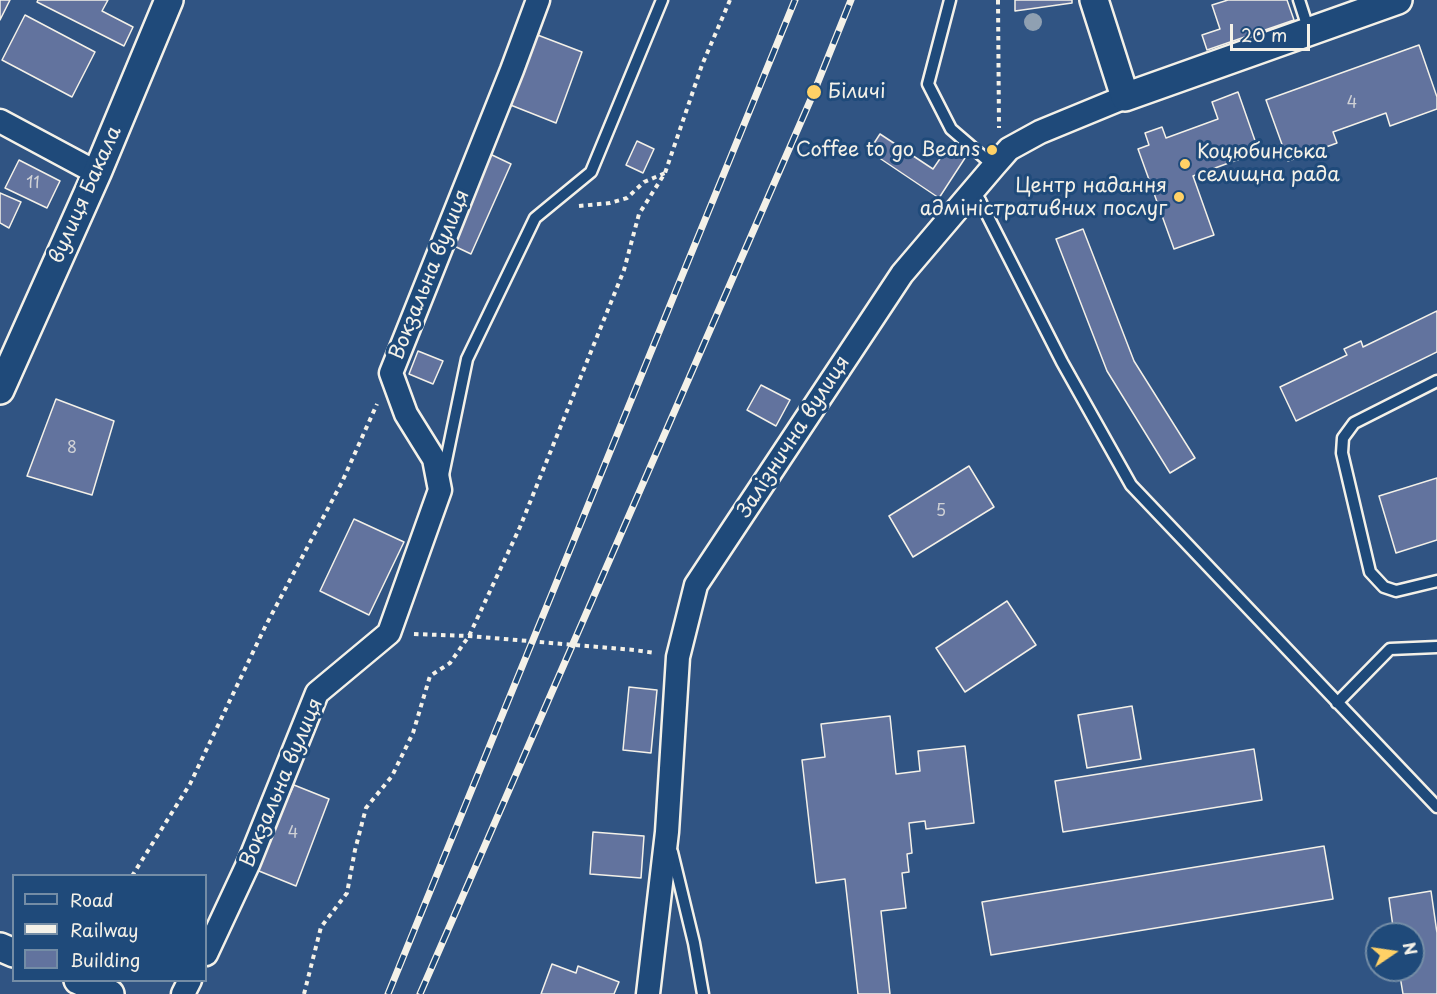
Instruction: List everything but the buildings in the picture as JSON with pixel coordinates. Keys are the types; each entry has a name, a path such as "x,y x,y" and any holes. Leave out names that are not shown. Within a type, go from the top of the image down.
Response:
{"street":[{"name":"вулиця Бакала","path":"0,390 97,173 170,0"},
{"name":"Вокзальна вулиця","path":"440,490 434,459 406,414 391,373 538,0"},
{"path":"1094,0 1125,98 1398,0"},
{"name":"Залізнична вулиця","path":"648,994 667,832 678,657 696,585 902,274 1009,149 1040,132 1125,98"},
{"path":"0,121 97,173"},
{"path":"389,633 440,490"},
{"name":"Вокзальна вулиця","path":"207,952 249,862 317,693 389,633"},
{"path":"80,982 110,994"}],"lane":[{"path":"440,490 467,359 535,218 591,172 662,0"},
{"path":"950,0 928,84 951,129 999,161"},
{"path":"1299,0 1310,31"},
{"path":"974,189 1062,362 1131,485 1437,807"},
{"path":"1437,381 1354,423 1343,438 1342,453 1370,572 1384,587 1396,591 1437,581"},
{"path":"1337,703 1390,649 1437,647"},
{"path":"667,832 694,943 703,994"}],"path":[{"path":"304,994 321,927 347,893 366,808 392,776 413,734 430,676 450,663 469,636 520,527 624,270 639,214 665,173 702,65 730,0"},
{"path":"998,0 999,161"},
{"path":"546,210 610,203 627,198 644,182 665,173"},
{"path":"133,874 190,784 265,627 342,482 391,373"},
{"path":"389,633 469,636 634,650 678,657"}],"railway":[{"path":"388,994 795,0"},
{"path":"420,994 814,92 851,0"}],"place":[{"name":"Біличі","path":"814,92"},
{"name":"Coffee to go Beans","path":"992,150"},
{"name":"Коцюбинська селищна рада","path":"1185,164"},
{"name":"Центр надання адміністративних послуг","path":"1179,197"}]}
